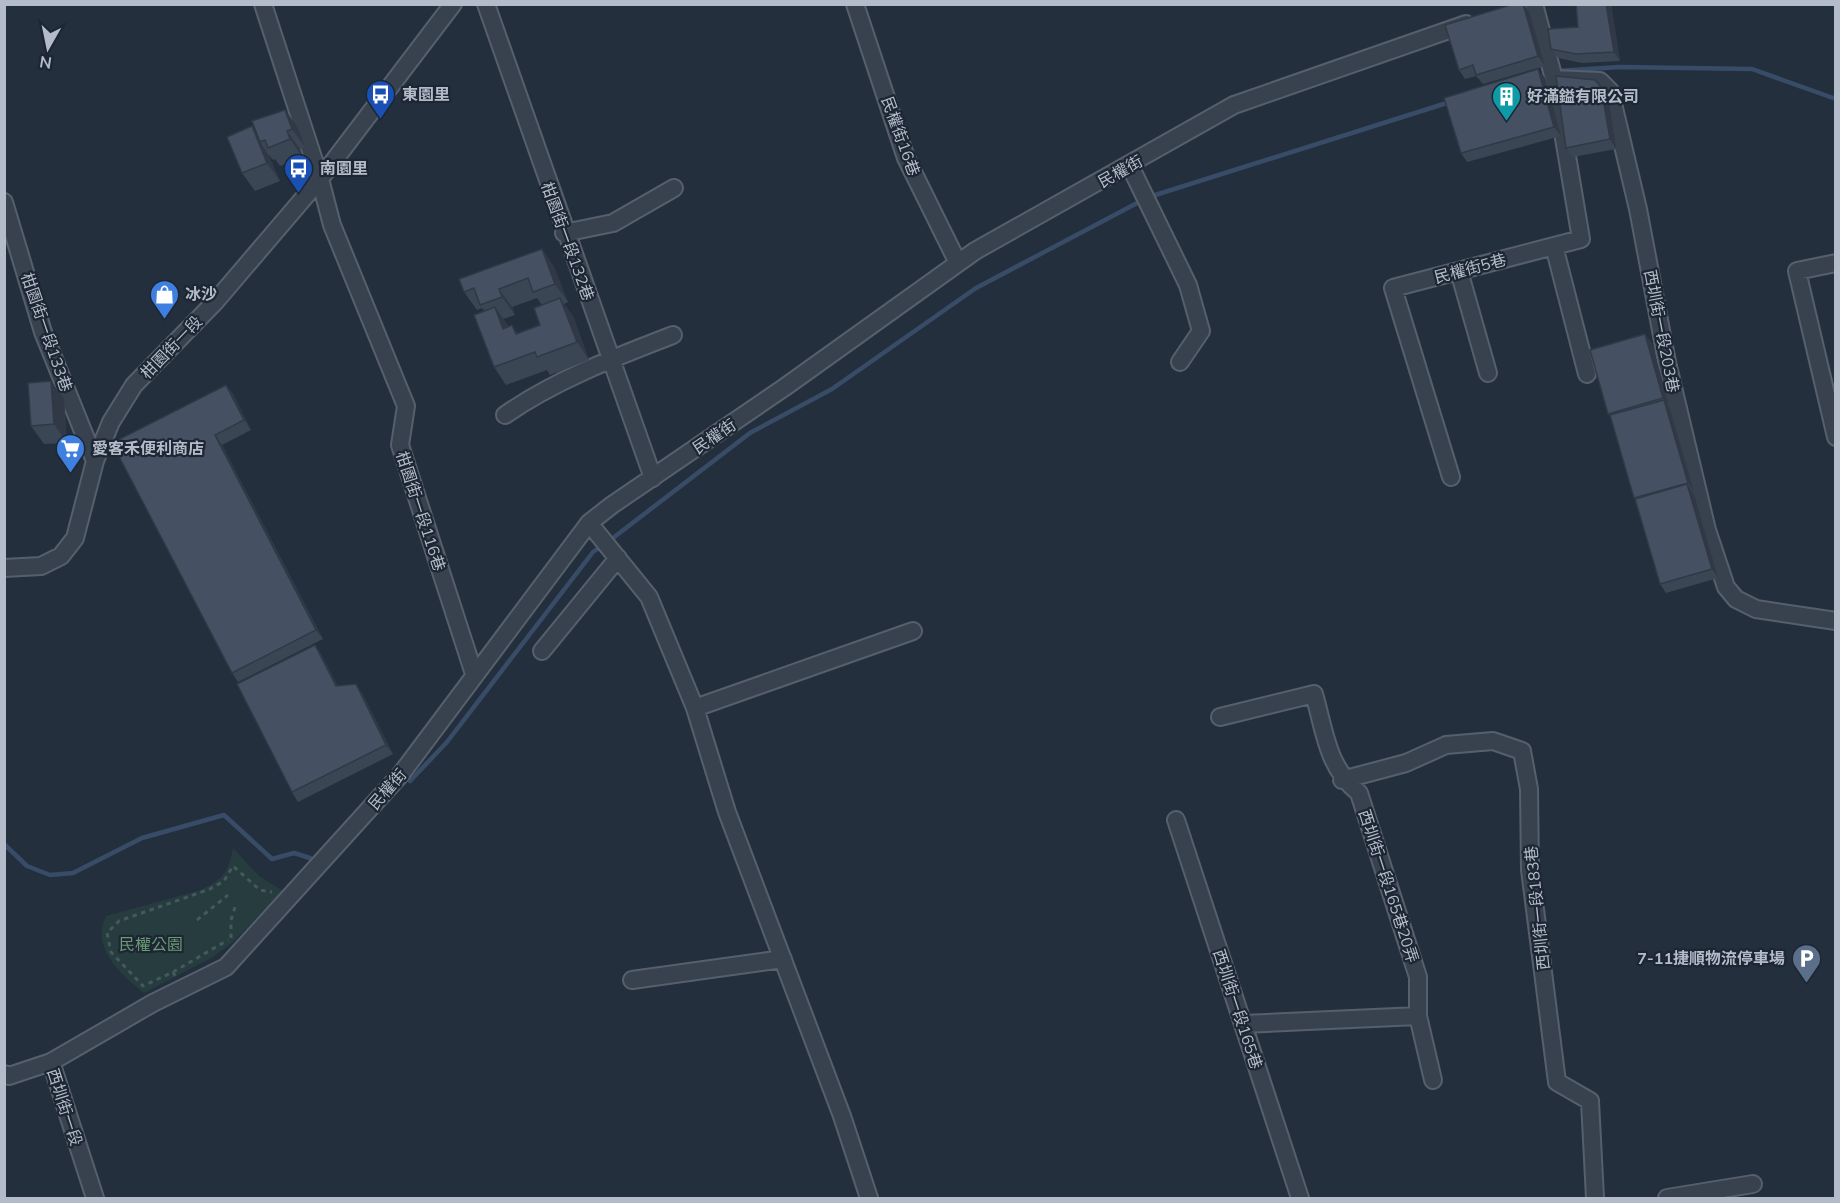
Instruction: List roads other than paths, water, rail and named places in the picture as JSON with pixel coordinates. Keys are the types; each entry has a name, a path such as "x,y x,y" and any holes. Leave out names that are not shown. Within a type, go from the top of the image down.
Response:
{"street":[{"name":"柑園街一段116巷","path":"263,4 320,178 332,225 406,406 399,445 474,674"},
{"name":"柑園街一段","path":"4,568 40,566 61,556 75,538 95,461 111,422 134,385 214,302 320,178 453,4"},
{"name":"柑園街一段132巷","path":"486,4 564,233 612,359 652,478"},
{"name":"民權街16巷","path":"855,4 906,158 958,263"},
{"path":"1534,4 1554,79"},
{"name":"民權街","path":"51,1062 153,1003 226,967 401,774 589,523 975,251 1130,166 1234,105 1481,19"},
{"name":"民權街5巷","path":"1450,477 1394,288 1581,239 1554,79"},
{"name":"西圳街一段203巷","path":"1554,79 1600,81 1610,91 1638,209 1667,362 1707,530 1726,587 1736,599 1756,609 1836,621"},
{"path":"1130,166 1188,285 1202,331 1180,362"},
{"path":"564,233 613,223 674,188"},
{"name":"柑園街一段133巷","path":"5,206 43,332 95,461"},
{"path":"1554,246 1587,374"},
{"path":"1836,263 1797,271 1836,436"},
{"path":"1459,271 1488,373"},
{"path":"505,416 522,403 612,359 673,335"},
{"path":"589,523 649,597 695,708 727,812 842,1116 869,1198"},
{"path":"542,651 618,558"},
{"path":"695,708 913,631"},
{"name":"西圳街一段165巷20弄","path":"1220,717 1314,694 1332,762 1342,780 1359,793 1415,967 1418,977 1419,1016 1433,1080"},
{"name":"西圳街一段183巷","path":"1342,780 1406,763 1446,745 1493,741 1522,751 1529,789 1530,870 1557,1082 1590,1101 1595,1198"},
{"name":"西圳街一段165巷","path":"1176,820 1300,1198"},
{"path":"632,980 783,959"},
{"path":"1243,1024 1419,1016"},
{"name":"西圳街一段","path":"6,1077 51,1062 95,1198"},
{"path":"1667,1198 1754,1184"}],"waterway":[{"path":"1556,71 1620,67 1752,69 1836,99"},
{"path":"1149,197 1450,102"},
{"path":"609,541 750,433 832,389 976,288 1141,201"},
{"path":"410,781 447,742 593,552 602,546"},
{"path":"4,844 27,866 50,875 73,873 142,838 224,815 272,859 294,853 310,858"}],"place":[{"name":"東園里","path":"381,120"},
{"name":"好滿鎰有限公司","path":"1506,122"},
{"name":"南園里","path":"299,194"},
{"name":"冰沙","path":"164,320"},
{"name":"愛客禾便利商店","path":"71,474"},
{"name":"7-11捷順物流停車場","path":"1806,984"}],"park label":[{"name":"民權公園","path":"151,944"}]}
